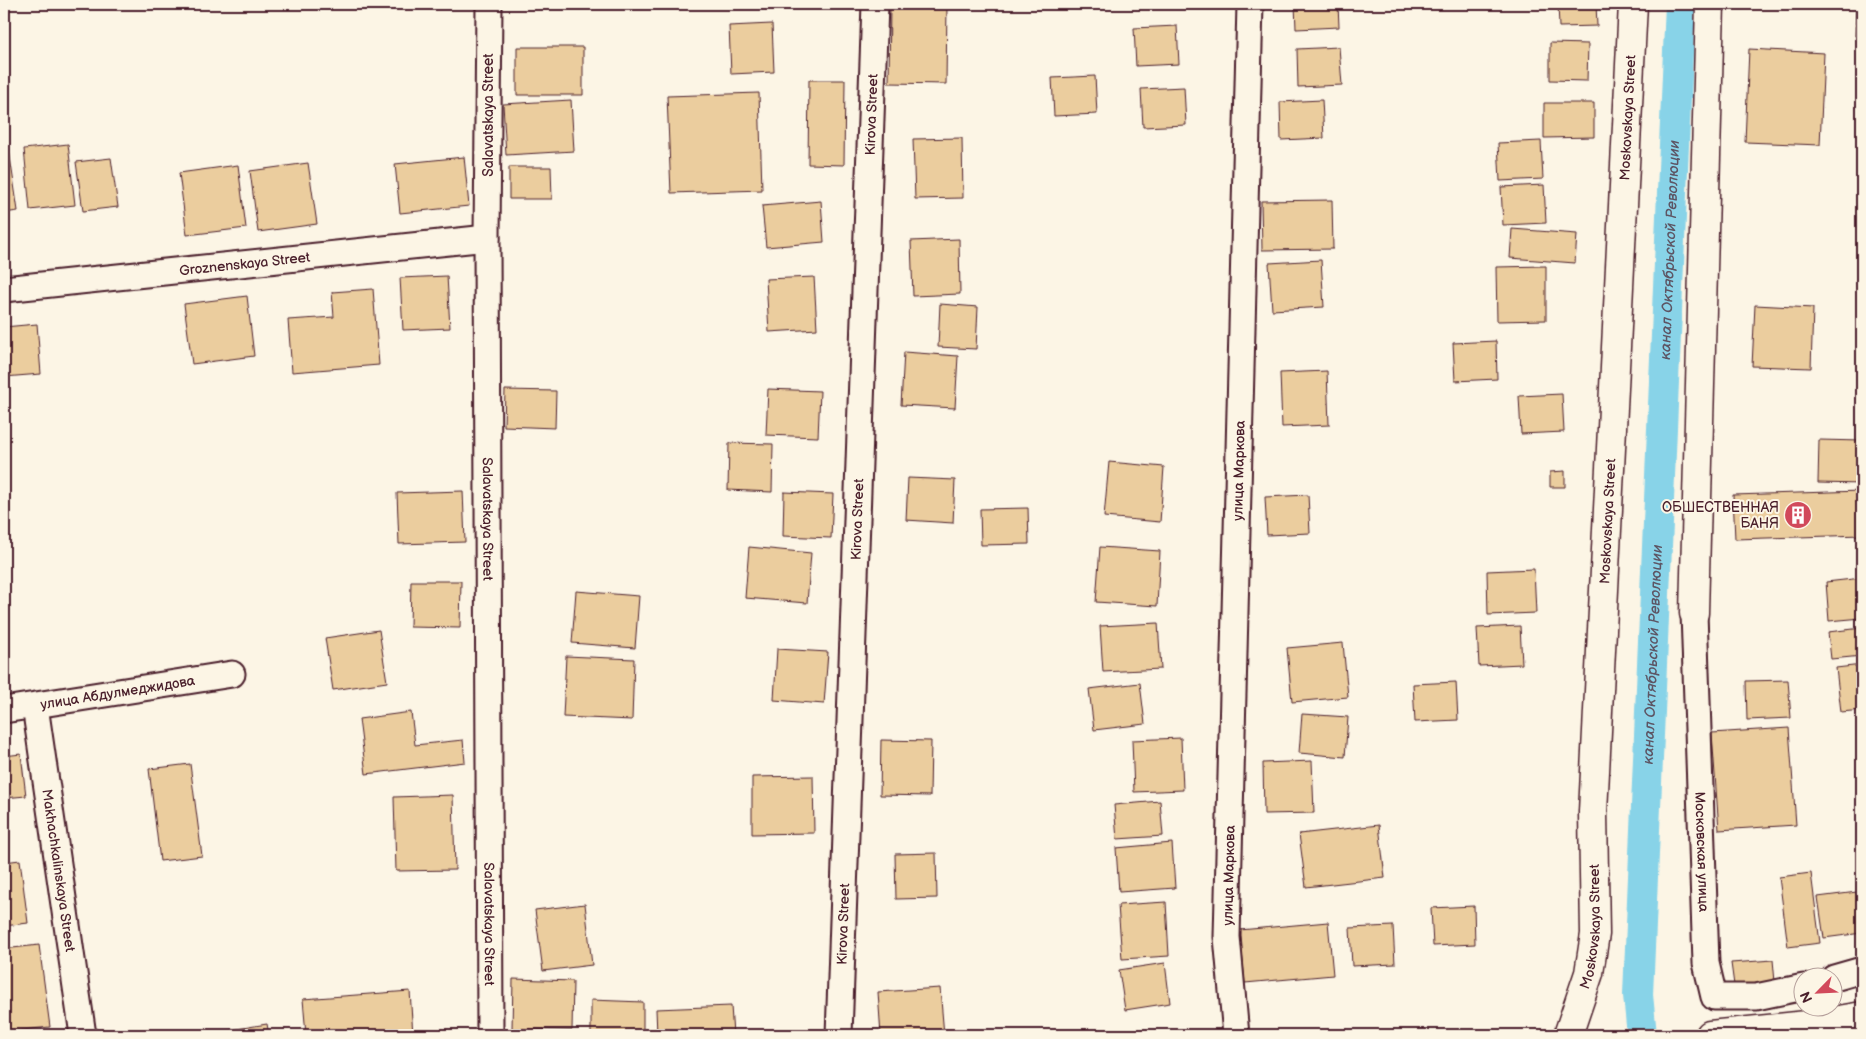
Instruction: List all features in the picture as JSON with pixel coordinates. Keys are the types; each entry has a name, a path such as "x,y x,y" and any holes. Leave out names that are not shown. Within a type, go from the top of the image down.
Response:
{"main road":[{"name":"Moskovskaya Street","path":"1568,1035 1589,973 1595,934 1593,812 1633,4"},
{"path":"1694,613 1710,4"},
{"path":"1710,1035 1816,1030 1862,1016"}],"street":[{"name":"Salavatskaya Street","path":"489,4 487,238 490,1035"},
{"name":"Kirova Street","path":"840,1035 875,4"},
{"name":"улица Маркова","path":"1236,1035 1227,937 1250,4"},
{"name":"Groznenskaya Street","path":"4,289 487,238"},
{"name":"Московская улица","path":"1694,613 1706,963 1714,997 1756,997 1794,989"},
{"name":"улица Абдулмеджидова","path":"4,710 232,674"},
{"name":"Makhachkalinskaya Street","path":"35,706 84,1035"},
{"path":"1844,975 1862,970"}],"building":[{"path":"890,4 947,4 946,84 889,83"},
{"path":"1295,4 1338,4 1339,27 1296,29"},
{"path":"1558,4 1596,4 1597,26 1559,27"},
{"path":"1856,4 1862,4 1862,36 1855,36"},
{"path":"772,24 774,72 731,74 729,26"},
{"path":"1177,26 1179,64 1136,66 1134,28"},
{"path":"1550,43 1588,44 1587,81 1550,80"},
{"path":"517,47 583,47 583,95 517,95"},
{"path":"1339,47 1342,85 1298,87 1297,49"},
{"path":"1749,49 1824,53 1820,145 1745,142"},
{"path":"1095,76 1097,114 1054,116 1052,78"},
{"path":"809,80 845,80 844,165 808,164"},
{"path":"1184,87 1186,125 1143,127 1141,89"},
{"path":"759,93 762,190 671,193 667,96"},
{"path":"571,100 574,151 506,155 503,104"},
{"path":"1322,100 1324,138 1281,140 1280,102"},
{"path":"1544,103 1594,103 1594,137 1544,138"},
{"path":"962,138 963,198 915,199 913,139"},
{"path":"1541,141 1543,179 1500,181 1498,143"},
{"path":"68,144 75,205 30,210 24,149"},
{"path":"9,150 18,211 4,213 4,151"},
{"path":"464,157 469,206 400,213 395,164"},
{"path":"111,158 118,207 83,211 76,162"},
{"path":"308,163 317,224 258,232 250,171"},
{"path":"238,165 246,228 187,235 179,173"},
{"path":"509,167 551,167 552,199 509,199"},
{"path":"1544,185 1546,223 1503,225 1501,187"},
{"path":"1332,200 1333,249 1262,250 1261,201"},
{"path":"821,201 824,242 766,247 762,206"},
{"path":"1512,229 1577,234 1575,263 1510,258"},
{"path":"959,239 960,294 913,296 911,241"},
{"path":"1321,260 1324,307 1272,310 1269,263"},
{"path":"1546,266 1546,320 1497,321 1496,267"},
{"path":"447,276 450,328 403,330 400,278"},
{"path":"814,277 817,329 769,332 766,279"},
{"path":"373,289 379,365 292,372 288,320 334,317 332,292"},
{"path":"247,296 254,356 192,364 184,304"},
{"path":"940,304 978,307 976,349 938,347"},
{"path":"1755,305 1813,308 1811,368 1752,366"},
{"path":"37,324 41,374 4,377 4,327"},
{"path":"1496,341 1497,379 1455,381 1453,343"},
{"path":"904,352 958,356 955,408 901,405"},
{"path":"1327,371 1329,425 1282,427 1280,373"},
{"path":"768,389 820,391 818,437 766,435"},
{"path":"505,390 556,391 555,428 504,426"},
{"path":"1562,394 1564,432 1521,434 1519,396"},
{"path":"1819,440 1862,441 1862,484 1818,483"},
{"path":"729,443 773,444 772,492 728,490"},
{"path":"1109,462 1164,467 1160,522 1104,517"},
{"path":"1565,471 1565,487 1550,487 1550,472"},
{"path":"908,478 955,480 953,523 906,520"},
{"path":"463,491 465,542 399,544 397,493"},
{"name":"ОБШЕСТВЕННАЯ БАНЯ","path":"1862,491 1862,535 1735,539 1733,495"},
{"path":"784,492 833,494 831,538 783,536"},
{"path":"1308,495 1310,533 1267,535 1265,497"},
{"path":"1028,508 1029,544 981,545 980,509"},
{"path":"749,547 811,553 807,603 745,598"},
{"path":"1100,547 1160,551 1157,606 1096,602"},
{"path":"1534,569 1536,613 1488,615 1487,571"},
{"path":"1862,578 1862,618 1829,621 1826,582"},
{"path":"411,581 461,581 460,628 410,627"},
{"path":"576,591 639,596 635,648 572,643"},
{"path":"1158,623 1161,669 1103,672 1100,626"},
{"path":"1520,626 1522,664 1479,666 1477,628"},
{"path":"1862,628 1862,656 1831,659 1828,632"},
{"path":"379,630 387,682 333,690 325,638"},
{"path":"1343,643 1348,697 1292,702 1287,648"},
{"path":"777,649 828,652 824,704 774,700"},
{"path":"566,656 634,659 632,720 563,717"},
{"path":"1862,665 1862,710 1841,712 1836,668"},
{"path":"1788,680 1791,718 1747,720 1746,681"},
{"path":"1456,682 1458,720 1415,722 1413,684"},
{"path":"1140,683 1145,724 1094,730 1089,689"},
{"path":"411,712 415,745 463,740 465,762 366,774 359,719"},
{"path":"1302,714 1348,717 1345,757 1299,753"},
{"path":"1789,728 1796,825 1719,830 1712,733"},
{"path":"1181,738 1183,790 1134,792 1132,740"},
{"path":"881,740 931,741 930,796 880,795"},
{"path":"21,754 26,796 4,798 4,756"},
{"path":"1312,761 1314,813 1264,814 1263,763"},
{"path":"190,764 202,856 160,861 149,769"},
{"path":"813,776 814,833 752,834 752,777"},
{"path":"453,795 455,870 396,871 394,797"},
{"path":"1160,801 1163,836 1117,839 1114,805"},
{"path":"1379,825 1385,878 1306,887 1299,834"},
{"path":"1172,843 1175,888 1119,892 1116,848"},
{"path":"936,853 937,898 896,899 895,854"},
{"path":"20,860 28,923 4,926 4,862"},
{"path":"1811,873 1820,943 1788,947 1779,877"},
{"path":"1857,892 1862,933 1824,938 1818,897"},
{"path":"1166,902 1169,956 1122,959 1118,905"},
{"path":"585,904 592,965 543,971 535,910"},
{"path":"1474,906 1475,944 1433,946 1431,908"},
{"path":"1328,922 1333,975 1245,983 1240,930"},
{"path":"1393,926 1395,964 1352,966 1350,928"},
{"path":"39,945 50,1027 4,1032 4,949"},
{"path":"1773,960 1775,982 1734,985 1731,963"},
{"path":"1165,963 1170,1003 1125,1010 1119,970"},
{"path":"513,979 573,981 572,1030 512,1029"},
{"path":"940,988 944,1035 881,1035 878,992"},
{"path":"410,991 413,1035 306,1035 303,999"},
{"path":"591,1000 643,1002 643,1035 591,1035"},
{"path":"731,1006 733,1035 657,1035 656,1009"},
{"path":"267,1024 269,1035 218,1035 218,1032"}],"waterway":[{"name":"канал Октябрьской Революции","path":"1642,1035 1638,995 1680,4"}],"place":[{"name":"ОБШЕСТВЕННАЯ БАНЯ","path":"1798,515"}]}
